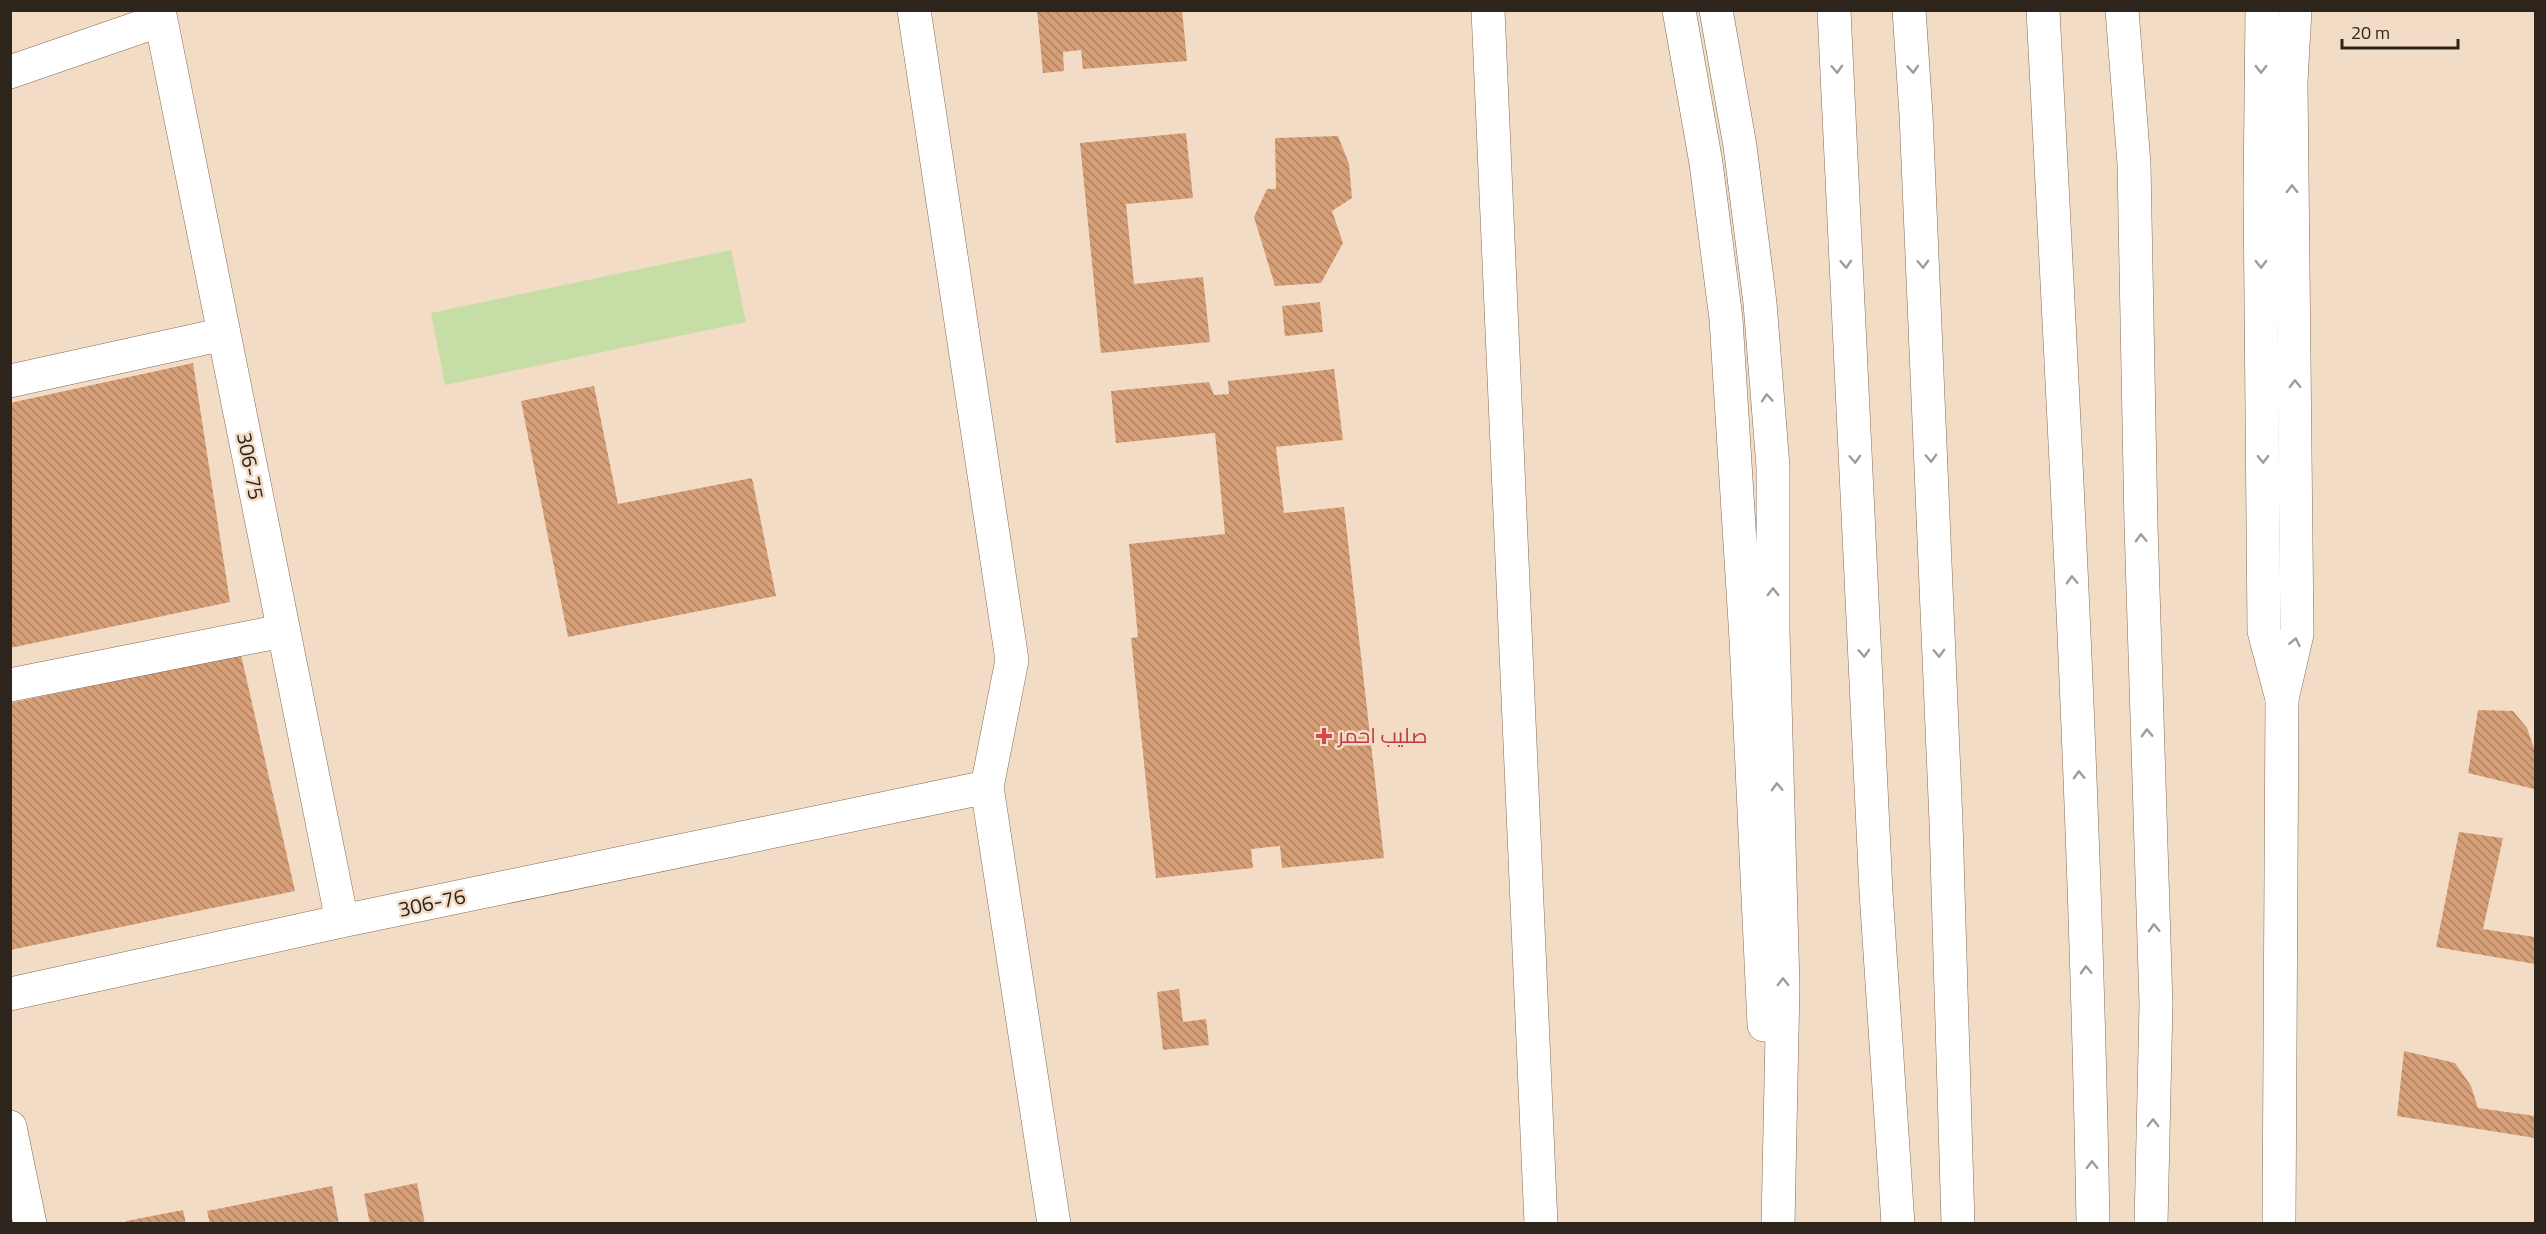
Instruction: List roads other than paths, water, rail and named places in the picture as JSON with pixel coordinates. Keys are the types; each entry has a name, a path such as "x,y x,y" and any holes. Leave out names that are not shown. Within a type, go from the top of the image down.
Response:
{"main road":[{"path":"914,10 1012,660 987,787 1054,1224"},
{"path":"1488,10 1541,1224"},
{"path":"1679,10 1706,163 1726,320 1746,639 1761,990 1778,1167"},
{"path":"1716,10 1740,146 1760,303 1773,467 1773,631 1783,986 1778,1224"},
{"path":"1834,10 1876,892 1898,1224"},
{"path":"1909,10 1916,114 1944,786 1958,1224"},
{"path":"2043,10 2071,554 2090,1091 2092,1224"},
{"path":"2122,10 2134,164"},
{"path":"2137,10 2134,164 2141,525 2156,1005 2151,1224"},
{"path":"2262,10 2260,192 2264,631 2282,699"},
{"path":"2279,1224 2282,699 2297,634 2291,81 2295,10"},
{"path":"10,72 160,15"},
{"name":"306-75","path":"160,15 342,921"},
{"path":"10,381 224,334"},
{"path":"10,685 282,631"},
{"name":"306-76","path":"10,994 342,921 987,787"},
{"path":"10,1127 30,1224"}],"place":[{"name":"صلیب احمر","path":"1324,736"}]}
